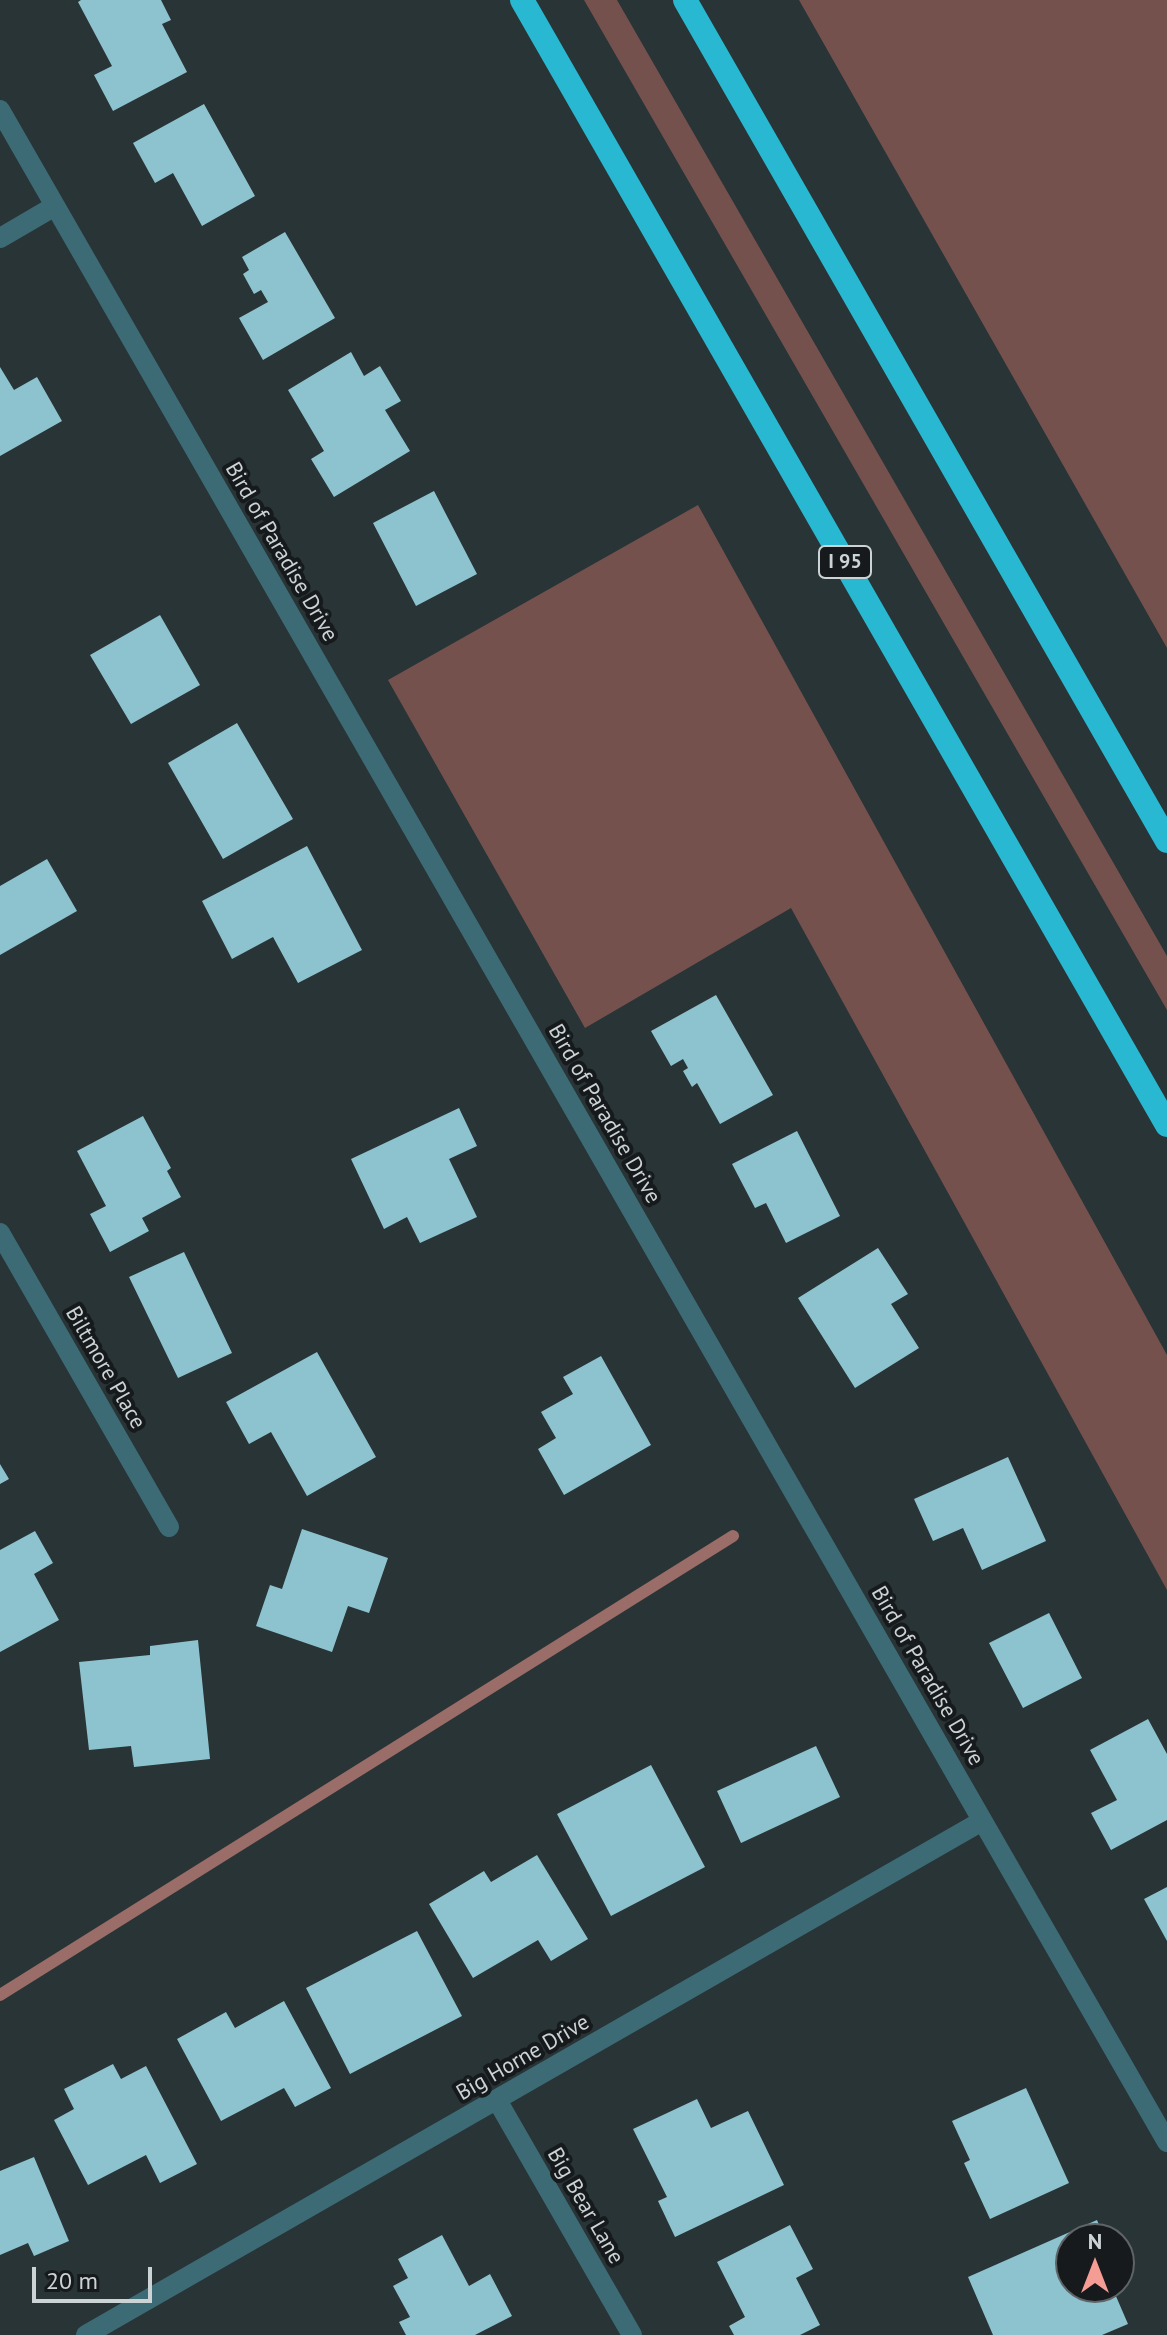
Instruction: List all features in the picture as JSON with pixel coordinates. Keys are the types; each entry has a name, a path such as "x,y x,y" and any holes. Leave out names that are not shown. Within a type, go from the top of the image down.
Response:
{"highway":[{"name":"I 95","path":"522,0 1167,1125"},
{"path":"685,0 1167,841"}],"street":[{"name":"Bird of Paradise Drive","path":"0,110 1167,2142"},
{"path":"0,238 55,206"},
{"name":"Biltmore Place","path":"0,1233 169,1527"},
{"name":"Big Horne Drive","path":"86,2335 982,1821"},
{"name":"Big Bear Lane","path":"497,2100 632,2335"}],"shaded area":[{"path":"584,0 617,0 1167,956 1167,1010"},
{"path":"799,0 1167,0 1167,648"},
{"path":"698,505 1167,1355 1167,1590 791,908 585,1028 388,680"}],"building":[{"path":"161,0 171,20 162,24 187,72 113,111 94,75 112,66 78,2"},
{"path":"204,104 255,196 202,226 173,173 155,183 133,143"},
{"path":"285,232 335,318 263,360 239,318 268,302 261,290 254,294 243,274 249,270 242,257"},
{"path":"351,352 364,376 380,366 401,401 385,410 410,451 334,497 311,459 324,451 288,390"},
{"path":"0,367 14,390 37,377 62,421 0,456"},
{"path":"434,491 477,574 416,606 373,523"},
{"path":"160,615 200,685 131,724 90,655"},
{"path":"237,723 293,819 223,859 168,763"},
{"path":"307,846 362,950 298,983 273,937 232,959 202,901"},
{"path":"47,859 77,911 0,955 0,886"},
{"path":"716,995 773,1095 720,1124 697,1083 692,1087 683,1071 688,1068 683,1059 671,1066 651,1031"},
{"path":"459,1108 477,1146 449,1159 477,1217 420,1243 407,1217 384,1229 351,1159"},
{"path":"143,1116 171,1168 167,1171 181,1197 142,1218 149,1231 110,1252 90,1214 106,1206 77,1151"},
{"path":"797,1131 840,1216 786,1243 766,1203 755,1208 732,1164"},
{"path":"878,1248 908,1294 891,1304 919,1348 855,1388 798,1298"},
{"path":"184,1252 232,1353 178,1378 129,1277"},
{"path":"317,1352 376,1457 307,1496 271,1432 249,1444 226,1402"},
{"path":"601,1356 651,1445 564,1495 538,1449 556,1438 541,1412 573,1394 563,1377"},
{"path":"1008,1457 1046,1541 982,1570 963,1528 933,1541 914,1499"},
{"path":"0,1464 9,1479 0,1484"},
{"path":"302,1529 388,1558 369,1613 348,1606 332,1652 256,1626 270,1585 282,1589"},
{"path":"35,1531 53,1563 34,1574 59,1620 0,1652 0,1550"},
{"path":"1049,1613 1082,1678 1023,1708 989,1643"},
{"path":"198,1640 210,1759 134,1767 131,1746 89,1750 79,1662 150,1655 150,1646"},
{"path":"1148,1719 1167,1754 1167,1820 1111,1850 1091,1813 1117,1800 1090,1750"},
{"path":"816,1746 840,1797 741,1843 717,1791"},
{"path":"651,1765 705,1867 611,1916 557,1814"},
{"path":"537,1855 588,1939 551,1961 538,1940 473,1978 429,1904 484,1871 491,1882"},
{"path":"1167,1887 1167,1941 1144,1899"},
{"path":"417,1931 462,2016 350,2074 306,1988"},
{"path":"284,2001 331,2088 295,2107 284,2088 221,2121 177,2039 226,2012 235,2028"},
{"path":"113,2064 121,2079 146,2066 197,2164 160,2183 146,2155 88,2185 54,2120 74,2109 64,2089"},
{"path":"1026,2088 1069,2183 990,2219 964,2163 970,2160 952,2121"},
{"path":"697,2099 711,2128 748,2111 784,2185 675,2237 658,2201 667,2197 633,2129"},
{"path":"34,2157 69,2241 34,2256 28,2243 0,2255 0,2171"},
{"path":"790,2225 813,2269 796,2278 820,2325 800,2335 734,2335 729,2326 745,2317 717,2262"},
{"path":"442,2235 469,2286 490,2274 512,2316 475,2335 406,2335 399,2322 410,2317 393,2286 408,2278 398,2259"},
{"path":"1055,2239 1055,2303 1119,2303 1128,2324 1102,2335 993,2335 968,2277"}],"waterway":[{"path":"0,1995 733,1536"}]}
